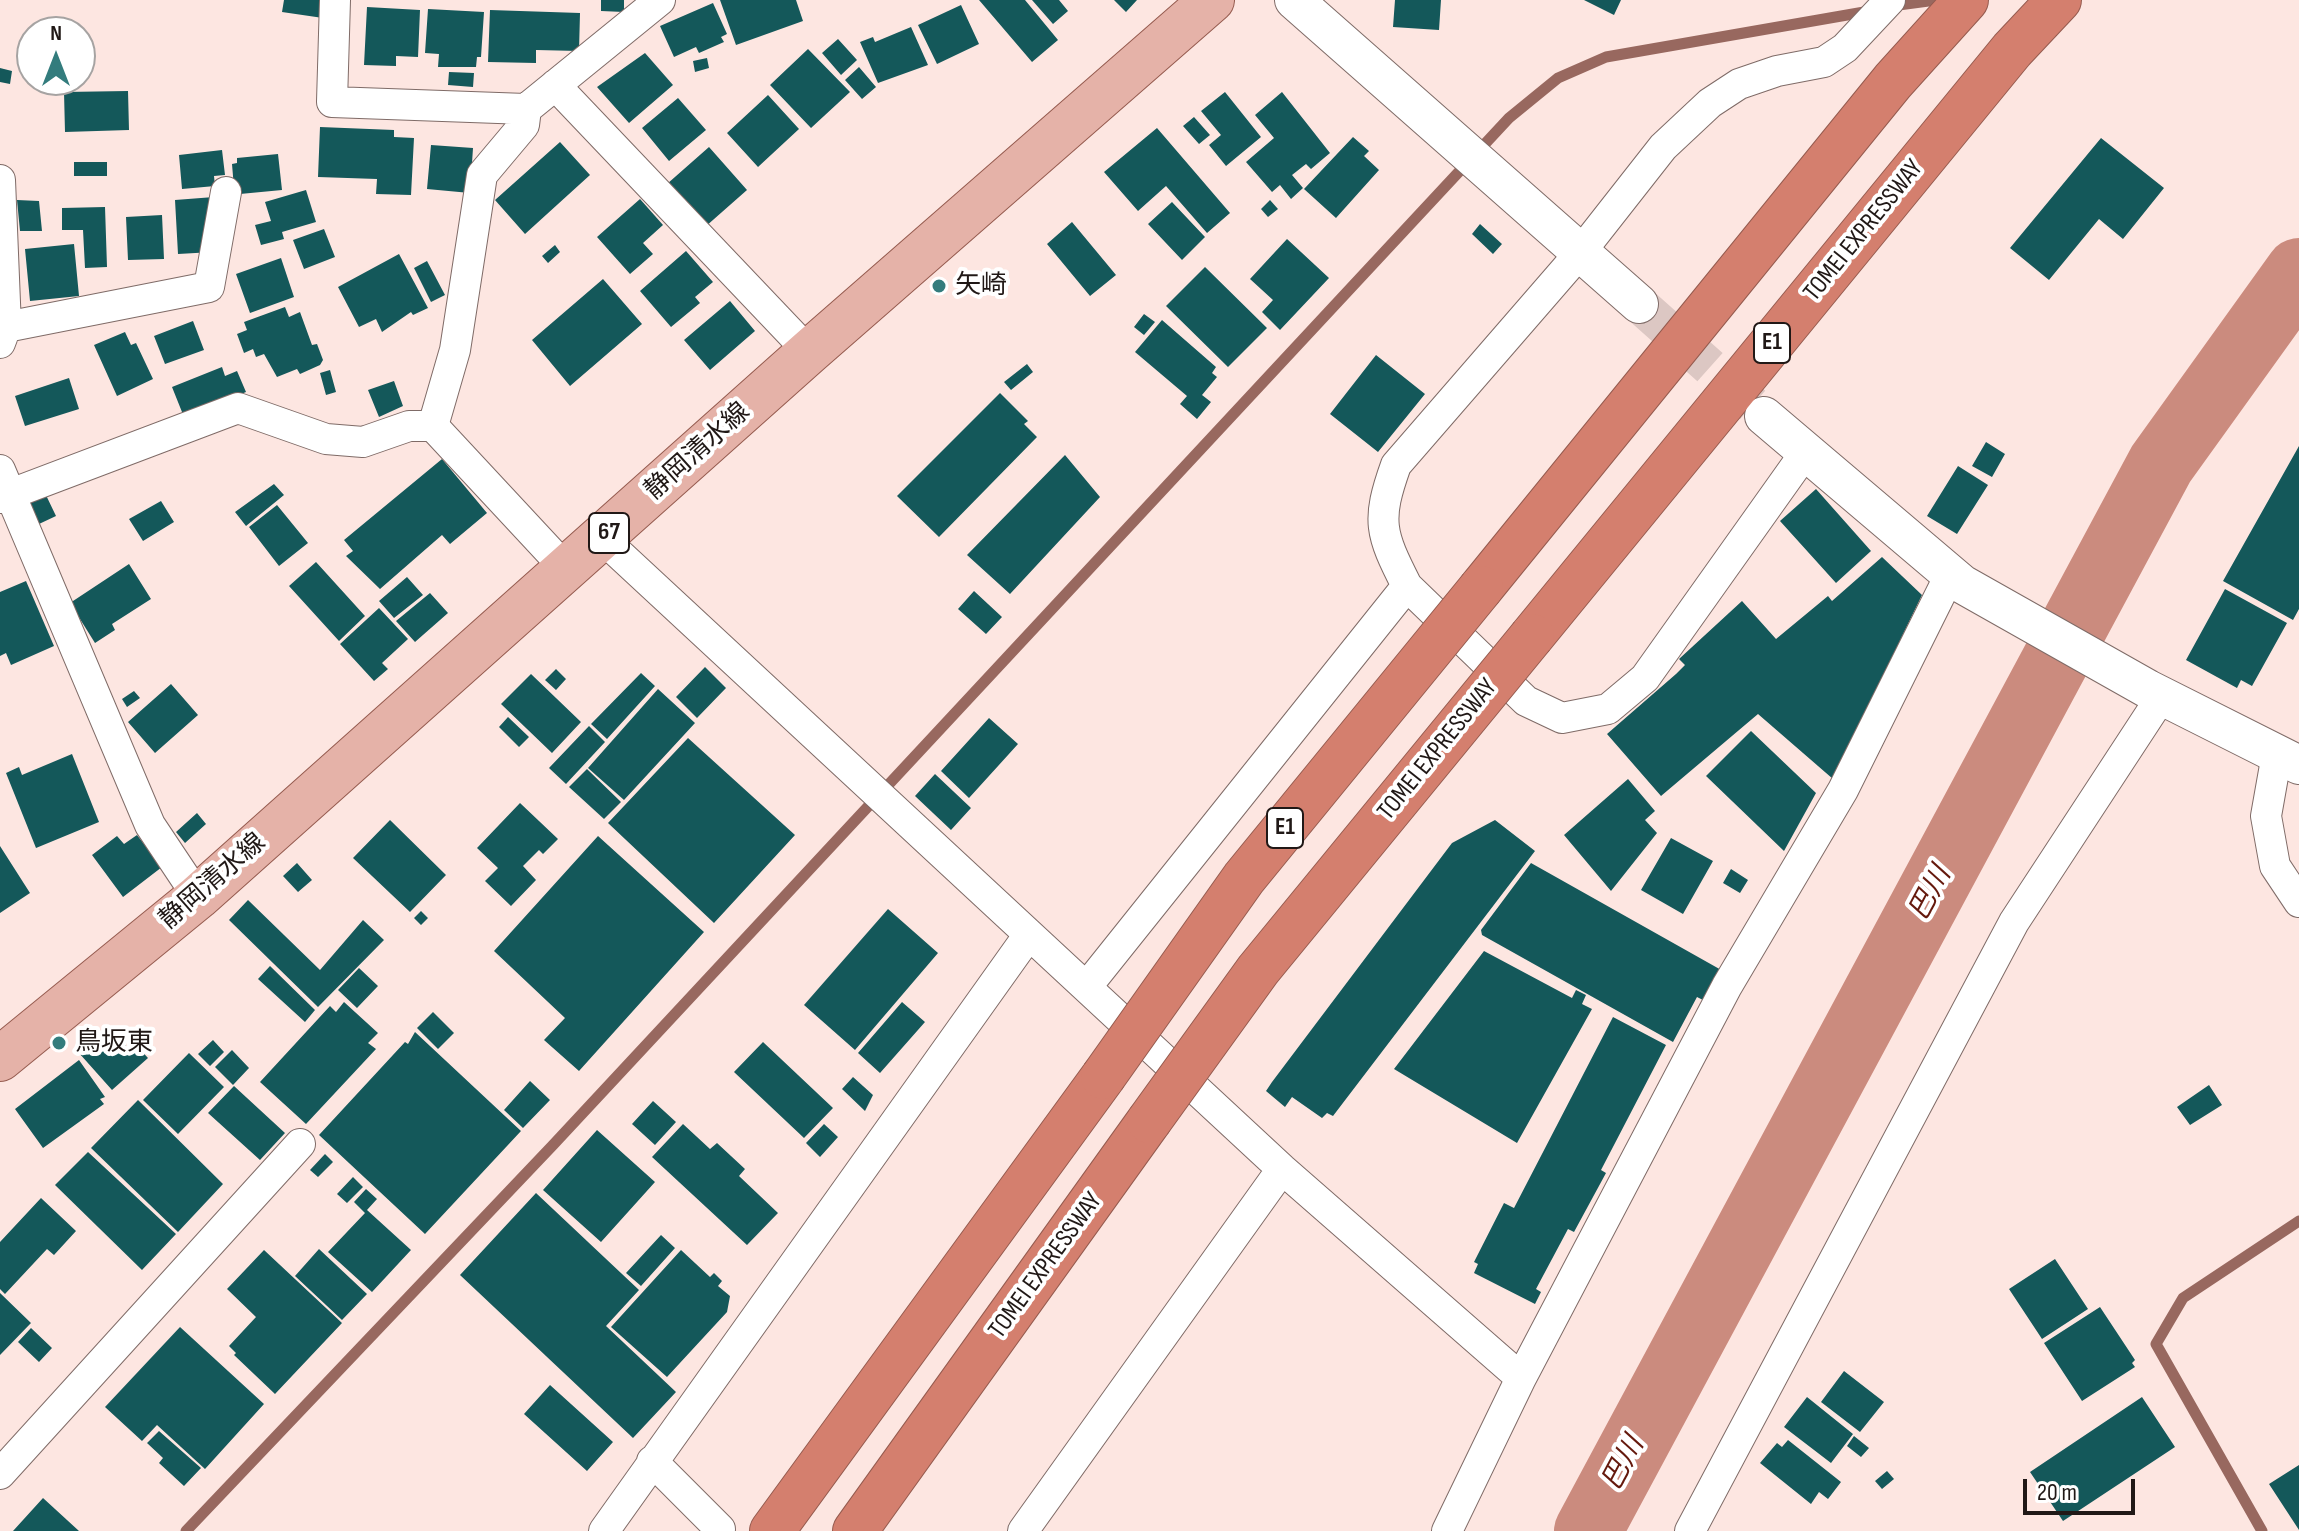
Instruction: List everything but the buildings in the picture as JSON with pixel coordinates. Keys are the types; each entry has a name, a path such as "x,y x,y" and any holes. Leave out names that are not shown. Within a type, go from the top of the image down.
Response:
{"highway":[{"name":"E1","path":"772,1531 1244,878 1893,81 1966,0"},
{"name":"TOMEI EXPRESSWAY","path":"855,1531 1258,970 2012,50 2059,0"}],"main road":[{"name":"静岡清水線","path":"0,1059 198,897 603,539 809,352 1212,0"}],"street":[{"path":"335,0 332,102 526,109 660,0"},
{"path":"1294,0 1639,304"},
{"path":"1805,453 1645,678 1608,709 1562,718 1526,701 1407,586 1386,544 1381,505 1396,465 1579,254 1663,147 1710,103 1739,84 1777,71 1824,62 1845,48 1890,0"},
{"path":"555,85 809,352"},
{"path":"433,426 455,350 482,175 524,125 526,109"},
{"path":"0,180 3,335 209,287 226,192"},
{"path":"198,897 150,825 4,487 238,408 326,439 363,442 409,426 433,426 567,570"},
{"path":"1764,416 1956,580 2155,692 2288,759 2266,816 2275,866 2299,902"},
{"path":"603,539 1028,936 1088,985 1282,1169 1521,1378"},
{"path":"1447,1531 1521,1378 1727,986 1843,790 1956,580"},
{"path":"1088,985 1407,586"},
{"path":"1690,1531 2014,922 2155,692"},
{"path":"604,1531 1028,936"},
{"path":"0,1474 300,1144"},
{"path":"1023,1531 1282,1169"},
{"path":"652,1461 720,1529"}],"waterway":[{"path":"1891,6 1936,0"},
{"path":"186,1531 553,1145 1509,118 1558,78 1606,57 1870,11"},
{"name":"巴川","path":"1588,1531 2161,464 2299,272"},
{"path":"2262,1531 2156,1344 2183,1298 2299,1221"}],"tunnel":[{"path":"1639,304 1756,408"}],"place":[{"name":"矢崎","path":"939,286"},
{"name":"鳥坂東","path":"59,1043"}]}
